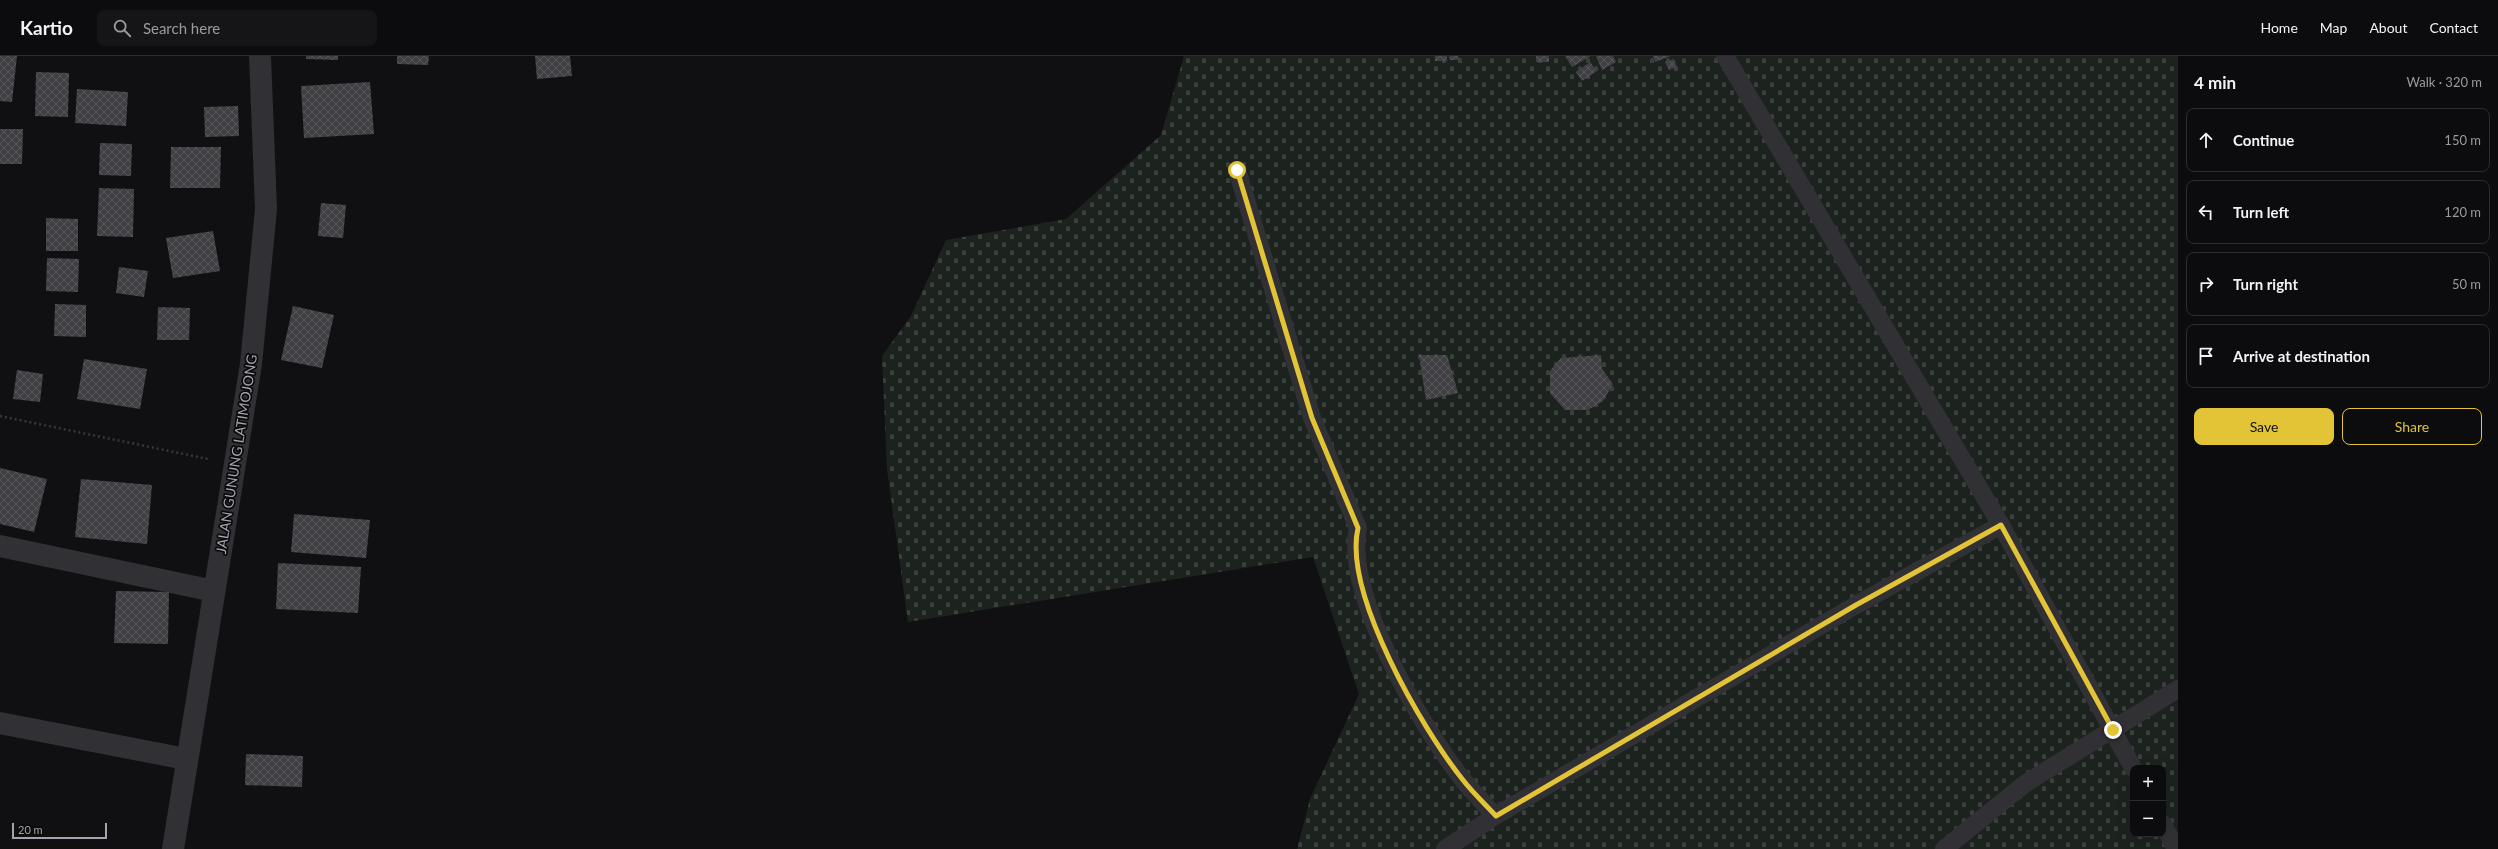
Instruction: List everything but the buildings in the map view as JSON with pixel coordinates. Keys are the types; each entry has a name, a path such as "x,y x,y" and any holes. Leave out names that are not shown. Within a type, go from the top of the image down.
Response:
{"street":[{"name":"JALAN GUNUNG LATIMOJONG","path":"173,849 186,759 236,465 251,364 266,209 260,56"},
{"path":"0,546 214,591"},
{"path":"0,723 186,759"}],"lane":[{"path":"1725,56 2001,525 2131,765"},
{"path":"1237,170 1312,418 1358,528 1356,540 1357,557 1366,601 1391,663 1433,738 1462,779 1496,816"},
{"path":"1445,849 1496,816 1849,609 2001,525"},
{"path":"1944,849 2026,783 2178,689"},
{"path":"2166,830 2176,849"}],"path":[{"path":"0,416 236,465"}],"green space":[{"path":"1184,56 2178,56 2178,849 1297,849 1310,799 1359,694 1313,557 908,622 887,469 882,356 911,316 946,240 1066,219 1161,135"}],"route":[{"path":"1237,170 1260,239 1312,418 1358,528 1356,540 1357,557 1360,579 1366,601 1391,663 1433,738 1462,779 1496,816 1856,605 2001,525 2113,730"}]}
